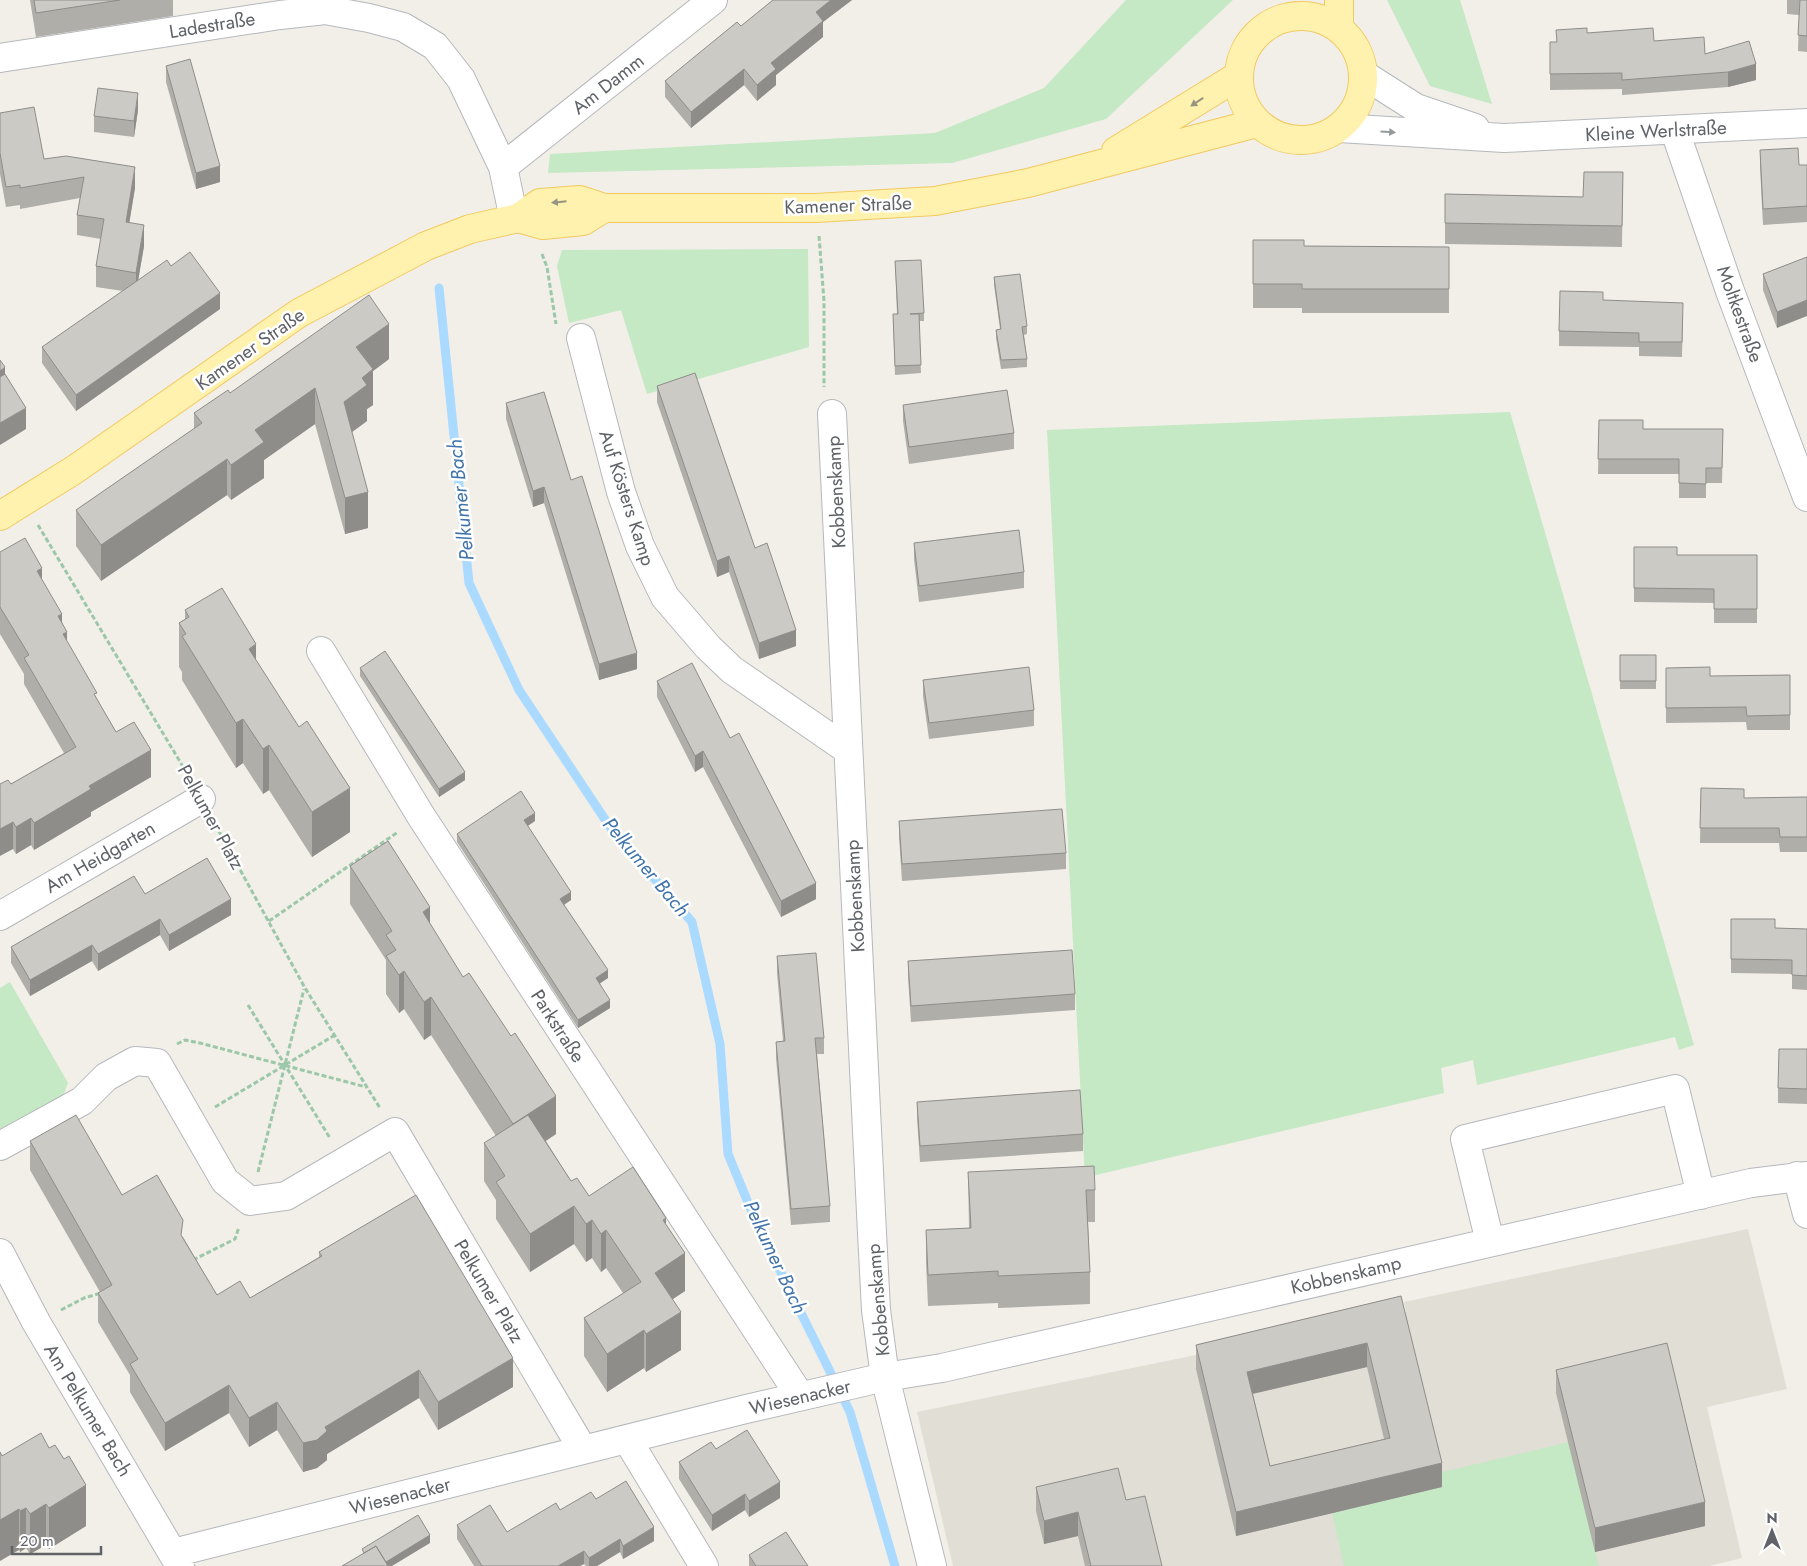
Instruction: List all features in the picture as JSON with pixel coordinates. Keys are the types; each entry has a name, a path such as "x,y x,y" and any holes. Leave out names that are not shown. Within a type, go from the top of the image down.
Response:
{"main road":[{"path":"1339,0 1339,28"},
{"path":"1291,9 1329,22 1339,28 1356,49 1364,75 1363,90 1358,104 1350,117 1340,128 1328,135 1304,141 1278,136 1257,123 1242,101 1238,76 1245,50 1252,39 1262,29 1291,9"},
{"name":"Kamener Straße","path":"1088,168 1238,76"},
{"name":"Kamener Straße","path":"0,516 24,502 186,393 299,313 437,241 470,229 516,219 543,225 583,221 604,208 816,208 935,202 977,195 1088,168 1257,123"}],"street":[{"name":"Am Damm","path":"503,167 713,0"},
{"name":"Ladestraße","path":"0,58 280,15 325,10 370,18 402,27 435,46 461,78 503,167 516,219"},
{"name":"Kleine Werlstraße","path":"1364,75 1416,108 1504,138"},
{"name":"Kleine Werlstraße","path":"1340,128 1504,138 1807,123"},
{"name":"Moltkestraße","path":"1674,131 1730,291 1807,497"},
{"name":"Auf Kösters Kamp","path":"581,338 621,492 640,546 665,597 683,620 732,670 848,750"},
{"name":"Kobbenskamp","path":"832,414 876,1310 885,1377 932,1566"},
{"name":"Parkstraße","path":"322,651 421,816 810,1394"},
{"name":"Am Heidgarten","path":"0,916 201,800"},
{"path":"0,1146 82,1101 106,1077 134,1061 156,1063 225,1181 250,1201 286,1196 395,1132"},
{"path":"1490,1242 1465,1139 1675,1089 1701,1195"},
{"name":"Pelkumer Platz","path":"395,1132 583,1450"},
{"name":"Kobbenskamp","path":"885,1377 961,1364 1751,1183 1802,1176"},
{"path":"1802,1176 1807,1214"},
{"name":"Am Pelkumer Bach","path":"0,1253 36,1322 176,1560"},
{"name":"Wiesenacker","path":"176,1560 583,1450 885,1377"},
{"path":"627,1439 704,1566"}],"path":[{"path":"816,208 824,301 824,385 832,414"},
{"path":"516,219 535,240 547,267 561,343 581,338"},
{"name":"Pelkumer Platz","path":"24,502 201,800 305,988 395,1132"},
{"path":"269,921 421,816"},
{"path":"248,1004 345,1161"},
{"path":"191,1121 335,1036"},
{"path":"156,1063 166,1050 185,1040 285,1064 366,1087"}],"shaded area":[{"path":"1748,1229 1787,1389 1707,1407 1742,1558 1709,1566 953,1566 917,1412 1406,1312 1404,1302"}],"green space":[{"path":"1126,0 1233,0 1106,119 952,163 548,173 550,154 935,133 1044,88"},
{"path":"1387,0 1460,0 1492,104 1430,86"},
{"path":"808,249 809,347 647,394 621,310 569,323 557,266 562,250"},
{"path":"1510,412 1694,1045 1679,1050 1675,1037 1477,1085 1473,1060 1441,1068 1444,1093 1096,1175 1085,1180 1047,430"},
{"path":"10,982 68,1083 60,1104 0,1136 0,988"},
{"path":"1569,1442 1599,1566 1344,1566 1332,1513 1438,1473"}],"building":[{"path":"34,0 120,0 36,13"},
{"path":"773,0 831,0 816,12 823,21 771,63 776,69 757,85 744,69 691,112 665,81 737,22 741,26"},
{"path":"1800,0 1807,0 1807,36 1798,35"},
{"path":"1587,28 1587,33 1653,28 1654,41 1704,37 1705,54 1749,41 1756,64 1728,72 1622,80 1622,73 1550,74 1550,42 1557,42 1556,30"},
{"path":"190,59 220,166 196,173 166,66"},
{"path":"98,88 138,93 134,121 94,116"},
{"path":"34,107 44,159 66,156 135,167 126,222 144,225 136,273 96,266 104,219 77,215 84,177 20,188 20,185 6,187 0,153 0,113"},
{"path":"1798,148 1799,165 1807,165 1807,206 1763,209 1760,150"},
{"path":"1584,172 1623,172 1622,226 1445,223 1445,194 1583,197"},
{"path":"1253,240 1304,240 1304,246 1449,247 1449,289 1302,289 1302,284 1253,284"},
{"path":"190,252 220,293 76,395 42,347 167,260 171,266"},
{"path":"1807,257 1807,300 1777,312 1763,274"},
{"path":"921,260 924,313 910,314 919,314 921,365 895,366 893,314 898,314 895,261"},
{"path":"1020,274 1027,326 1022,327 1027,359 1001,360 996,330 1001,329 994,277"},
{"path":"1560,291 1603,292 1603,300 1683,303 1682,342 1639,342 1639,333 1559,331"},
{"path":"369,295 389,324 356,347 373,369 362,378 367,385 344,402 368,492 345,498 315,388 255,430 264,442 231,465 227,459 101,545 76,510 202,423 194,413 228,390 230,393"},
{"path":"0,360 5,367 0,371"},
{"path":"695,373 755,548 767,543 796,630 759,643 729,556 717,561 657,386"},
{"path":"5,374 26,408 0,423 0,377"},
{"path":"1007,390 1014,433 909,447 903,405"},
{"path":"544,392 571,480 582,476 637,653 599,664 544,487 533,491 506,403"},
{"path":"1599,420 1643,420 1643,429 1723,429 1722,468 1706,468 1706,484 1679,483 1679,459 1598,459"},
{"path":"1019,530 1024,572 919,586 914,543"},
{"path":"25,538 42,568 37,571 62,614 58,616 67,632 63,634 97,693 94,694 116,732 134,722 151,750 89,786 91,789 34,823 31,818 16,827 13,822 0,829 0,784 8,780 11,784 76,747 24,658 29,655 0,607 0,552"},
{"path":"1634,547 1677,547 1677,555 1757,555 1757,609 1714,609 1714,589 1634,588"},
{"path":"222,588 256,644 249,649 299,727 307,721 350,788 312,812 269,745 263,749 243,719 236,723 182,636 186,634 179,623 189,617 185,610"},
{"path":"385,651 465,772 439,789 360,668"},
{"path":"1620,655 1656,655 1656,681 1620,681"},
{"path":"692,663 730,738 739,733 816,883 781,901 703,751 695,756 657,681"},
{"path":"1029,667 1034,710 929,723 923,680"},
{"path":"1710,667 1710,676 1790,675 1790,715 1747,716 1746,707 1666,708 1666,668"},
{"path":"1701,788 1744,789 1744,798 1807,797 1807,837 1780,837 1779,828 1700,828"},
{"path":"521,791 535,813 524,820 571,892 560,899 608,970 596,978 610,1000 578,1020 457,834"},
{"path":"1062,809 1066,853 902,864 899,821"},
{"path":"388,841 430,907 423,912 463,977 469,973 511,1036 515,1033 556,1096 513,1124 431,997 424,1002 404,971 399,975 386,956 396,950 386,935 392,931 350,866"},
{"path":"207,858 231,899 169,935 160,919 98,954 92,945 30,980 11,947 134,876 145,894"},
{"path":"1731,919 1775,919 1775,928 1807,929 1807,976 1792,975 1792,960 1731,959"},
{"path":"1072,950 1075,994 911,1006 908,961"},
{"path":"816,953 824,1038 815,1038 830,1206 791,1209 776,1042 785,1041 777,956"},
{"path":"1779,1049 1807,1049 1807,1089 1778,1088"},
{"path":"1080,1090 1083,1134 920,1146 917,1102"},
{"path":"76,1115 122,1195 157,1175 183,1220 181,1235 217,1295 240,1281 250,1298 322,1256 319,1252 416,1195 513,1358 438,1402 419,1370 325,1427 327,1431 317,1440 303,1443 277,1402 249,1418 229,1385 165,1423 130,1364 138,1359 98,1293 112,1285 30,1141"},
{"path":"528,1115 571,1181 577,1178 589,1196 633,1167 666,1218 663,1220 685,1253 655,1273 681,1312 646,1334 644,1330 607,1354 584,1318 641,1282 606,1230 601,1234 592,1220 586,1224 574,1206 530,1234 496,1182 505,1176 484,1143"},
{"path":"1094,1166 1095,1190 1086,1190 1090,1272 998,1276 998,1271 928,1275 926,1230 971,1228 968,1172"},
{"path":"1401,1296 1442,1463 1236,1512 1196,1345","holes":["1367,1343 1390,1438 1270,1466 1247,1372"]},
{"path":"1667,1343 1705,1502 1595,1528 1556,1370"},
{"path":"747,1430 780,1482 749,1501 745,1494 712,1515 679,1462 711,1442 716,1449"},
{"path":"41,1433 49,1448 55,1445 64,1459 69,1456 86,1485 49,1508 46,1504 30,1514 26,1508 20,1511 19,1509 0,1520 0,1452 2,1456"},
{"path":"1118,1468 1126,1500 1145,1496 1162,1566 1091,1566 1078,1512 1044,1521 1036,1487"},
{"path":"626,1481 654,1527 623,1546 620,1539 589,1558 584,1551 558,1566 482,1566 457,1525 490,1505 507,1532 556,1503 560,1510 591,1492 596,1499"},
{"path":"418,1515 430,1535 386,1562 376,1546 364,1553 362,1549"},
{"path":"786,1532 808,1566 756,1566 749,1555"},
{"path":"376,1546 388,1566 342,1566"}],"waterway":[{"name":"Pelkumer Bach","path":"439,288 469,583 519,690 612,830 692,922 720,1044 728,1154 756,1222 850,1412 895,1566"}]}
